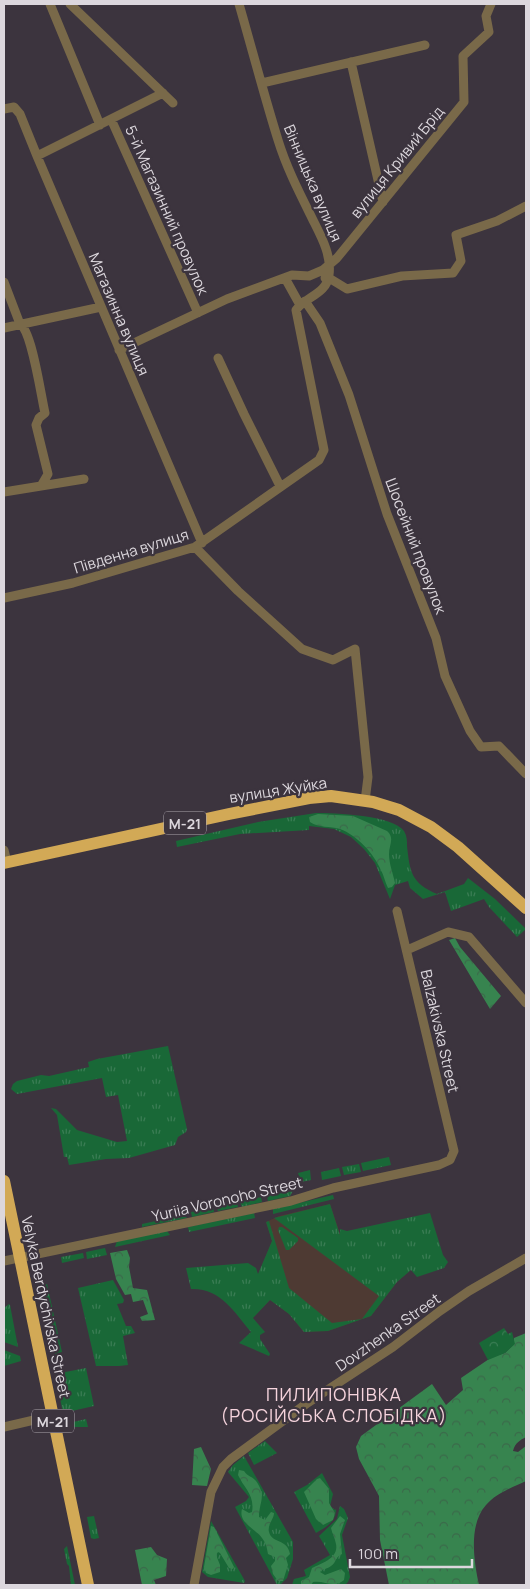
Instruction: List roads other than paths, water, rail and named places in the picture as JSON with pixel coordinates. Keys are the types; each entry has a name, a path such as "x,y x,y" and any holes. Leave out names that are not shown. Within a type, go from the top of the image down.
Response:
{"highway":[{"name":"вулиця Жуйка","path":"5,858 309,798 331,796 365,801 399,810 431,827 458,847 526,908"},
{"name":"Velyka Berdychivska Street","path":"4,1181 12,1258 88,1585"},
{"name":"М-21","path":"4,1206 12,1258 83,1585"}],"street":[{"name":"5-й Магазинний провулок","path":"50,4 100,125"},
{"path":"70,4 173,103"},
{"name":"Вінницька вулиця","path":"240,4 278,142 294,181 326,246 330,265 329,278"},
{"name":"вулиця Кривий Брід","path":"119,350 227,298 292,276 309,276 330,265 464,102 463,56 489,32 486,16 491,4"},
{"path":"262,83 425,45"},
{"path":"351,62 382,202"},
{"path":"37,156 163,93"},
{"name":"Магазинна вулиця","path":"4,109 14,107 20,114 198,544"},
{"name":"5-й Магазинний провулок","path":"110,119 198,312"},
{"path":"309,276 329,278 347,289 402,276 453,274 461,261 456,235 497,221 526,206"},
{"path":"285,278 302,303 314,297 329,278"},
{"path":"4,282 20,324 25,327 31,342 45,413 39,418 36,425 48,474 41,486"},
{"name":"Південна вулиця","path":"4,598 73,583 198,544 319,460 324,450 296,310 302,303"},
{"name":"Шосейний провулок","path":"302,303 320,323 349,395 387,514 436,638 445,676 466,723 481,747 499,746 526,774"},
{"path":"4,328 101,307"},
{"path":"218,358 280,486"},
{"path":"4,492 84,479"},
{"path":"198,544 238,591 302,649 332,660 355,649 368,777 365,801"},
{"name":"Balzakivska Street","path":"397,911 454,1151 452,1157"},
{"path":"407,950 448,932 469,937 526,1003"},
{"name":"Yuriia Voronoho Street","path":"12,1258 291,1201 333,1188 446,1163 452,1157"},
{"name":"Dovzhenka Street","path":"194,1585 211,1492 223,1468 231,1459 294,1412 393,1347 469,1291 526,1258"},
{"path":"4,1428 48,1417"}],"district":[{"name":"ПИЛИПОНІВКА (РОСІЙСЬКА СЛОБІДКА)","path":"334,1404"}]}
